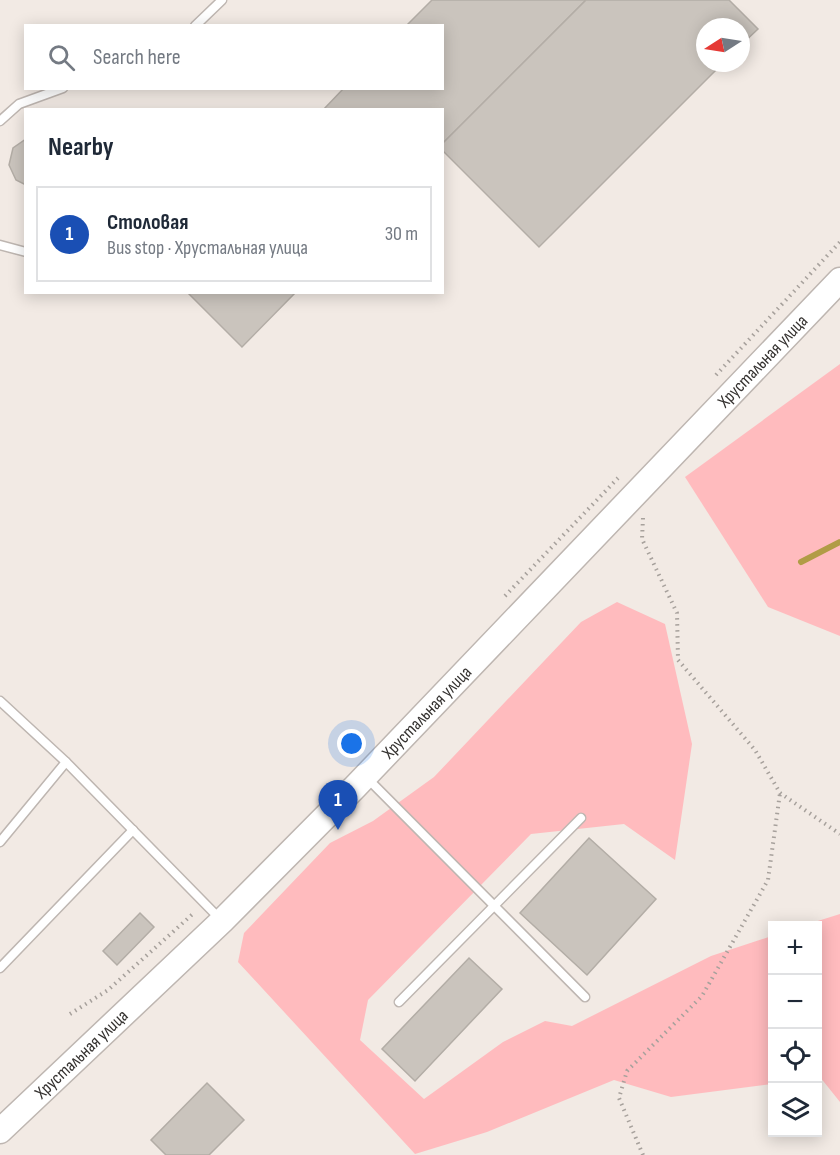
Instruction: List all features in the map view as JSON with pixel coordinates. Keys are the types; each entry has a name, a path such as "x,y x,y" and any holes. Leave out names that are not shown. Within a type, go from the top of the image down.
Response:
{"street":[{"name":"Хрустальная улица","path":"0,1131 222,921 365,776 840,280"}],"lane":[{"path":"197,24 222,0"},
{"path":"0,121 20,104 58,90"},
{"path":"0,245 24,251"},
{"path":"0,701 66,762 222,921"},
{"path":"0,842 66,762"},
{"path":"365,776 585,997"},
{"path":"399,1002 581,818"},
{"path":"0,968 133,830"}],"path":[{"path":"643,516 642,539 677,613 678,660 755,750 780,793 840,834"},
{"path":"643,1155 619,1098 627,1071 702,996 768,880 780,793"},
{"path":"70,1014 108,990 204,903"}],"shaded area":[{"path":"840,364 840,636 768,607 685,477"},
{"path":"617,602 665,624 692,744 675,860 624,824 531,834 368,1000 360,1040 424,1099 503,1042 545,1021 572,1026 711,956 768,937 768,1085 671,1097 614,1080 487,1132 415,1154 238,962 244,933 330,843 373,821 434,777 581,622"},
{"path":"840,914 840,1102 822,1080 822,921 818,921"}],"building":[{"path":"432,0 586,0 444,142 444,108 325,108 342,90 444,90 444,24 408,24"},
{"path":"586,0 729,0 747,18 696,18 696,72 714,72 539,247 444,152 444,142"},
{"path":"750,21 758,29 750,37"},
{"path":"24,140 24,184 16,180 9,165 13,148"},
{"path":"189,294 294,294 242,347"},
{"path":"589,838 656,899 587,975 520,913"},
{"path":"140,913 154,927 117,965 103,951"},
{"path":"469,958 502,989 415,1081 382,1049"},
{"path":"207,1083 244,1120 209,1155 166,1155 151,1140"}],"waterway":[{"path":"801,562 840,542"}],"place":[{"name":"Столовая","path":"338,830"}]}
